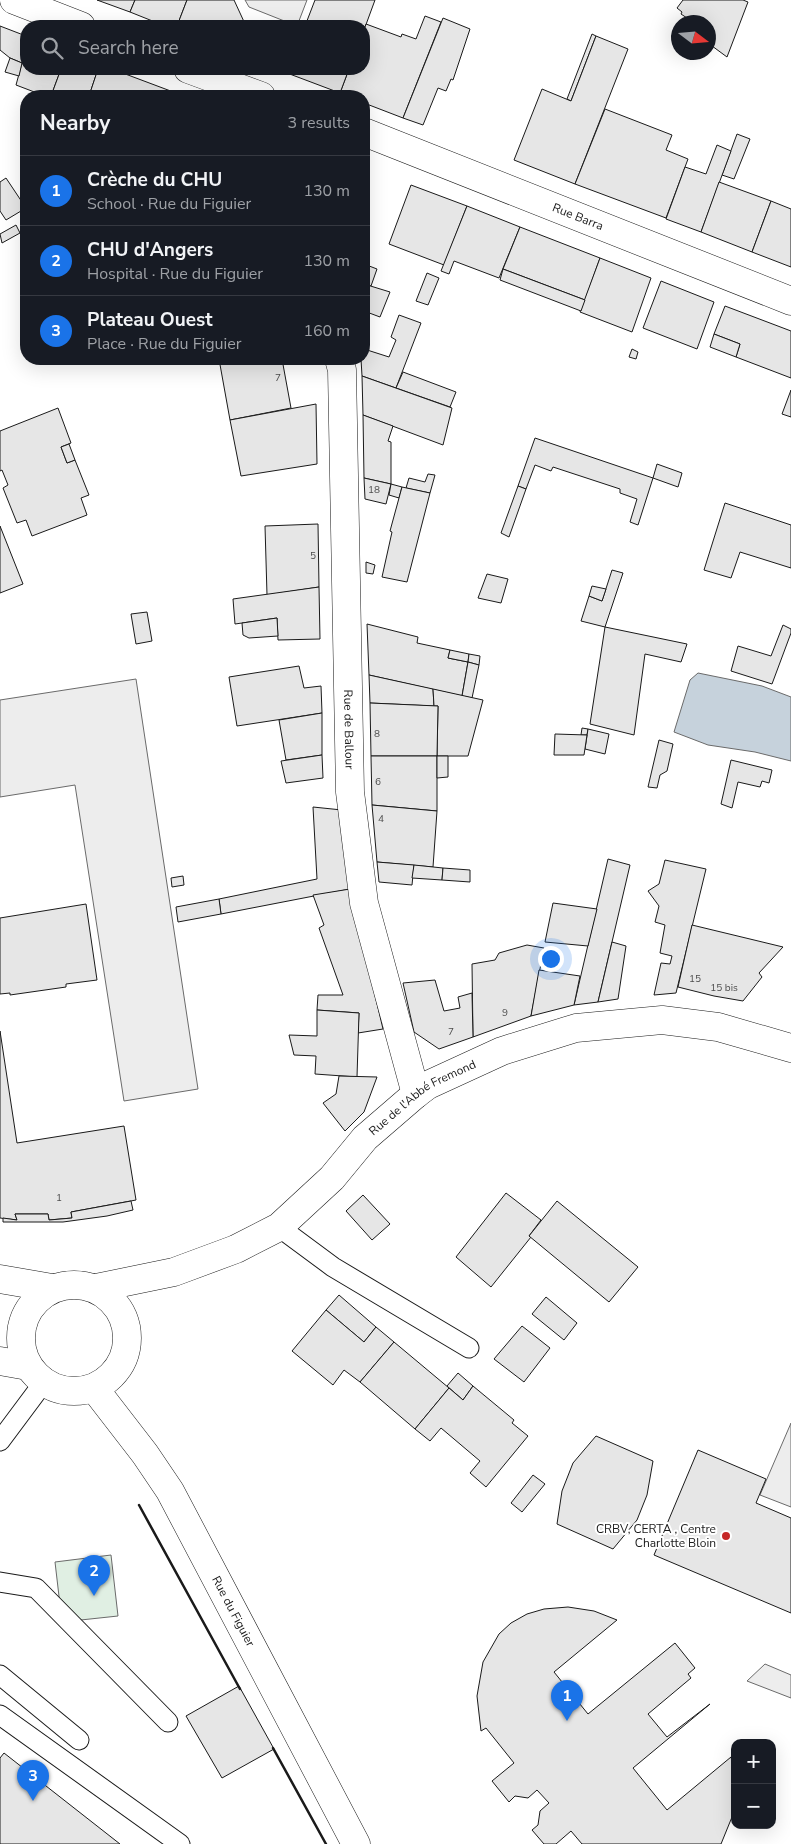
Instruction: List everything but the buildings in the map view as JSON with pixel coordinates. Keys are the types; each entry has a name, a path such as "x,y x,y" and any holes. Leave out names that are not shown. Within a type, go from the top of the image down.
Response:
{"street":[{"path":"14,0 65,20"},
{"path":"204,75 245,90"},
{"name":"Rue Barra","path":"370,134 791,301"},
{"name":"Rue de Ballour","path":"340,365 342,380 350,792 364,903 416,1094"},
{"name":"Rue de l'Abbé Fremond","path":"96,1288 174,1272 236,1249 279,1227 332,1178 365,1138 416,1094 428,1085 502,1051 576,1028 662,1020 718,1027 791,1048"},
{"path":"0,1280 52,1288 74,1283 96,1288 113,1300 125,1318 128,1339 124,1359 112,1376 94,1388 77,1392 60,1390 36,1374 0,1361"},
{"path":"36,1374 22,1352 20,1337 22,1322 29,1308 52,1288"},
{"name":"Rue du Figuier","path":"94,1388 145,1454 170,1492 356,1844"}],"lane":[{"path":"279,1227 333,1267 469,1348"},
{"path":"0,1441 36,1374"},
{"path":"0,1582 36,1588 168,1722"},
{"path":"0,1675 79,1740"},
{"path":"0,1715 180,1844"}],"green space":[{"path":"111,1555 118,1616 62,1622 55,1562"}],"shaded area":[{"path":"245,0 307,0 299,20 282,20 249,7"},
{"path":"698,673 762,686 791,697 791,761 755,752 708,745 674,732 690,680"},
{"path":"136,679 198,1089 124,1101 75,785 0,797 0,700"},
{"path":"791,1423 791,1507 760,1495"},
{"path":"765,1664 791,1675 791,1698 747,1681"}],"wall":[{"path":"139,1505 240,1689"},
{"path":"273,1748 326,1844"}],"place":[{"name":"CRBV, CERTA , Centre Charlotte Bloin","path":"726,1536"},
{"name":"CHU d'Angers","path":"94,1596"},
{"name":"Crèche du CHU","path":"567,1721"},
{"name":"Plateau Ouest","path":"33,1801"}]}
